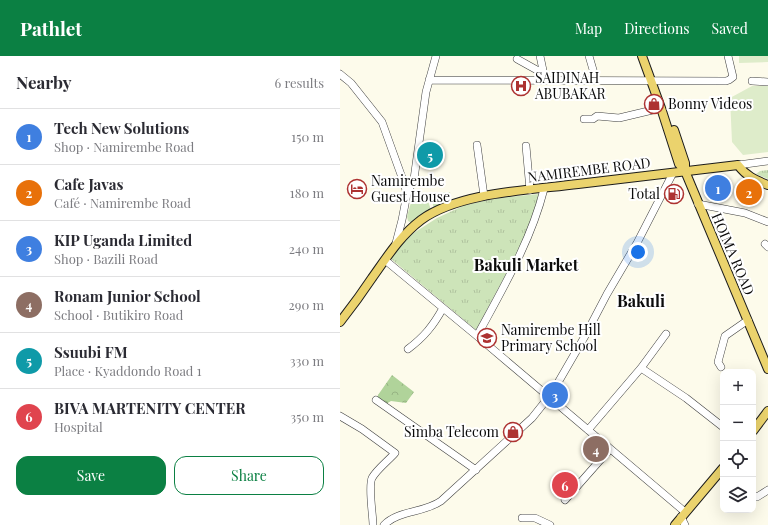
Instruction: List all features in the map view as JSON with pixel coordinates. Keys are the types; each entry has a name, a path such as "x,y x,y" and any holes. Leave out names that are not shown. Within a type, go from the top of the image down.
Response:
{"main road":[{"name":"HOIMA ROAD","path":"642,56 654,80 685,163 685,171"},
{"name":"HOIMA ROAD","path":"648,56 661,108 679,164 685,171 768,369"},
{"name":"NAMIREMBE ROAD","path":"340,322 396,243 413,226 429,215 450,205 484,196 738,165"},
{"path":"738,165 743,172 751,178 768,185"},
{"path":"756,426 768,411"},
{"path":"675,525 720,471"}],"street":[{"path":"396,243 402,220 406,194 414,179 429,80 436,56"},
{"path":"540,56 545,77"},
{"path":"589,56 596,80"},
{"path":"429,80 545,77 596,80 729,80 734,74 728,56"},
{"path":"517,59 545,77"},
{"path":"340,74 351,83 382,122 406,194"},
{"path":"752,82 768,82"},
{"path":"584,119 593,119 597,116 619,118 661,108"},
{"path":"477,145 484,196"},
{"path":"526,146 530,190"},
{"path":"738,165 768,161"},
{"path":"743,172 754,163"},
{"path":"384,525 397,517 436,505 532,418 549,397 585,336 607,294 641,236 673,173"},
{"path":"477,336 526,242 538,211 544,188"},
{"path":"698,204 745,213 768,222"},
{"path":"402,220 413,226"},
{"path":"385,260 610,449 683,514 685,525"},
{"path":"408,349 426,334 436,322 443,308"},
{"path":"720,367 718,362 725,336 748,320"},
{"path":"588,430 641,368 666,334"},
{"path":"641,368 686,398 720,425"},
{"path":"376,400 476,470"},
{"path":"340,416 362,429 395,453 376,472 371,480 370,488 373,525"},
{"path":"565,500 610,449"},
{"path":"756,496 768,490"},
{"path":"522,518 536,518 550,525"}],"green space":[{"path":"739,56 768,56 768,62 739,63"},
{"path":"752,86 768,86 768,152 743,155 732,142 730,98"},
{"path":"768,170 768,179 756,174 760,171"},
{"path":"450,192 451,201 434,208 430,194"},
{"path":"539,194 538,202 522,244 476,330 390,258 409,236 437,218 465,205 498,198"},
{"path":"426,195 431,210 412,223 408,221 407,216 413,196"},
{"path":"392,375 414,392 406,403 391,401 386,404 377,399 378,395"}],"place":[{"name":"SAIDINAH ABUBAKAR","path":"521,86"},
{"name":"Bonny Videos","path":"654,104"},
{"name":"Ssuubi FM","path":"430,155"},
{"name":"Tech New Solutions","path":"718,188"},
{"name":"Namirembe Guest House","path":"357,189"},
{"name":"Cafe Javas","path":"749,192"},
{"name":"Total","path":"674,194"},
{"name":"Namirembe Hill Primary School","path":"487,338"},
{"name":"KIP Uganda Limited","path":"555,395"},
{"name":"Simba Telecom","path":"513,432"},
{"name":"Ronam Junior School","path":"596,449"},
{"name":"BIVA MARTENITY CENTER","path":"565,485"}],"district":[{"name":"Bakuli Market","path":"526,265"},
{"name":"Bakuli","path":"641,301"}]}
